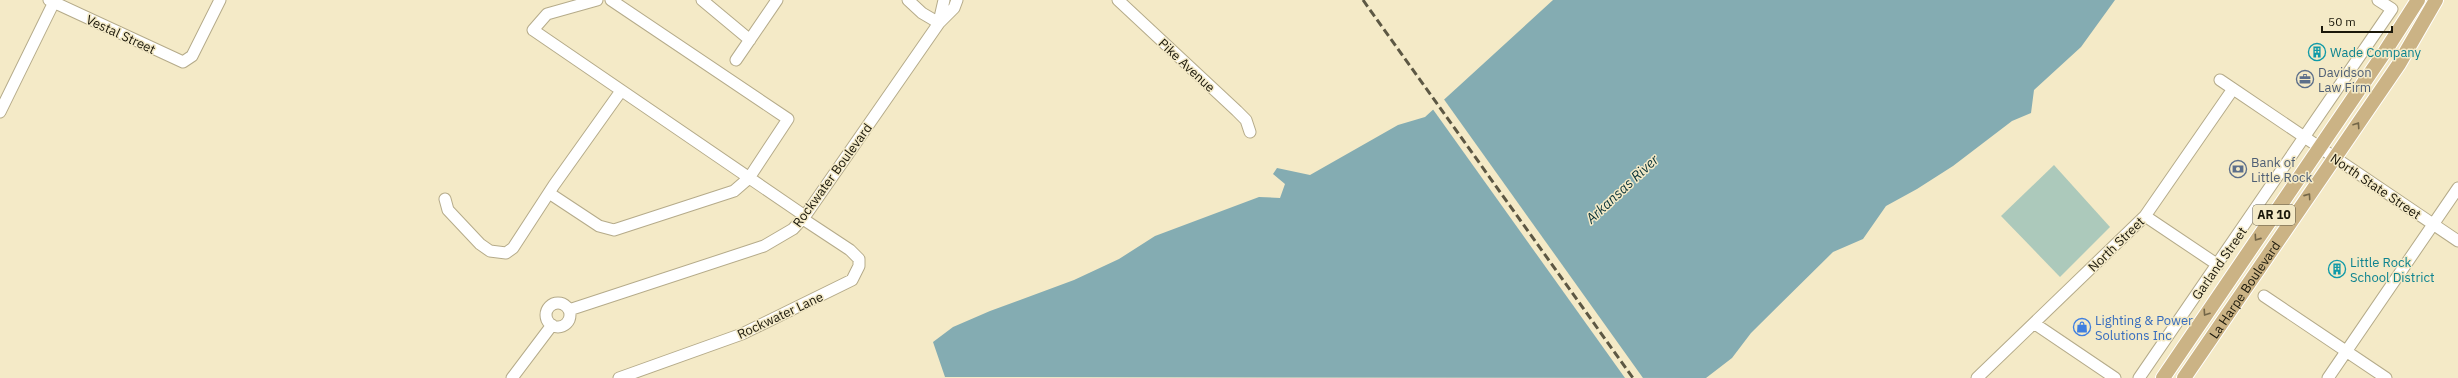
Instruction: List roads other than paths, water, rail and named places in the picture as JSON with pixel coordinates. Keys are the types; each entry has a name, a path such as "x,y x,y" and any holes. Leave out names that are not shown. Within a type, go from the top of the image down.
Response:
{"main road":[{"path":"2384,53 2409,0"},
{"name":"La Harpe Boulevard","path":"2163,378 2320,148 2418,0"},
{"name":"La Harpe Boulevard","path":"2184,378 2398,64 2436,0"}],"street":[{"name":"Vestal Street","path":"52,1 176,60 187,61 192,56 220,0"},
{"path":"597,0 547,14 533,30 749,178 804,218"},
{"path":"549,193 599,226 614,230 734,190 749,178 788,119 611,0"},
{"path":"702,0 750,40"},
{"path":"736,60 776,0"},
{"path":"908,0 922,13 939,22"},
{"name":"Rockwater Boulevard","path":"939,22 944,0"},
{"name":"Rockwater Boulevard","path":"569,310 764,246 782,237 804,218 939,22 954,8 957,0"},
{"name":"Pike Avenue","path":"1118,0 1246,120 1250,132"},
{"name":"Garland Street","path":"2139,378 2392,10 2378,0"},
{"path":"0,112 52,1"},
{"name":"North State Street","path":"2220,80 2458,241"},
{"name":"North Street","path":"1977,378 2145,216 2233,90"},
{"path":"445,199 448,210 480,244 490,251 506,254 513,248 549,193 621,91"},
{"path":"2328,378 2458,188"},
{"path":"2145,216 2218,265"},
{"name":"Rockwater Lane","path":"619,378 742,334 852,280 859,266 859,259 850,250 804,218"},
{"path":"2264,296 2386,378"},
{"path":"561,303 569,310 569,320 566,324 556,327 552,326 546,318 546,312 552,304 561,303"},
{"path":"2034,324 2115,378"},
{"path":"512,378 552,326"}],"water":[{"name":"Arkansas River","path":"1553,0 2115,0 2081,47 2034,90 2031,113 2012,121 1953,166 1917,189 1886,206 1863,239 1833,252 1751,333 1732,358 1706,378 945,377 933,342 953,327 990,311 1074,280 1119,259 1155,236 1259,197 1280,198 1285,184 1273,174 1277,168 1310,175 1398,125 1425,117"}],"railway":[{"path":"1363,0 1633,378"}],"place":[{"name":"Wade Company","path":"2317,52"},
{"name":"Davidson Law Firm","path":"2305,79"},
{"name":"Bank of Little Rock","path":"2238,169"},
{"name":"Little Rock School District","path":"2337,269"},
{"name":"Lighting & Power Solutions Inc","path":"2082,327"}]}
